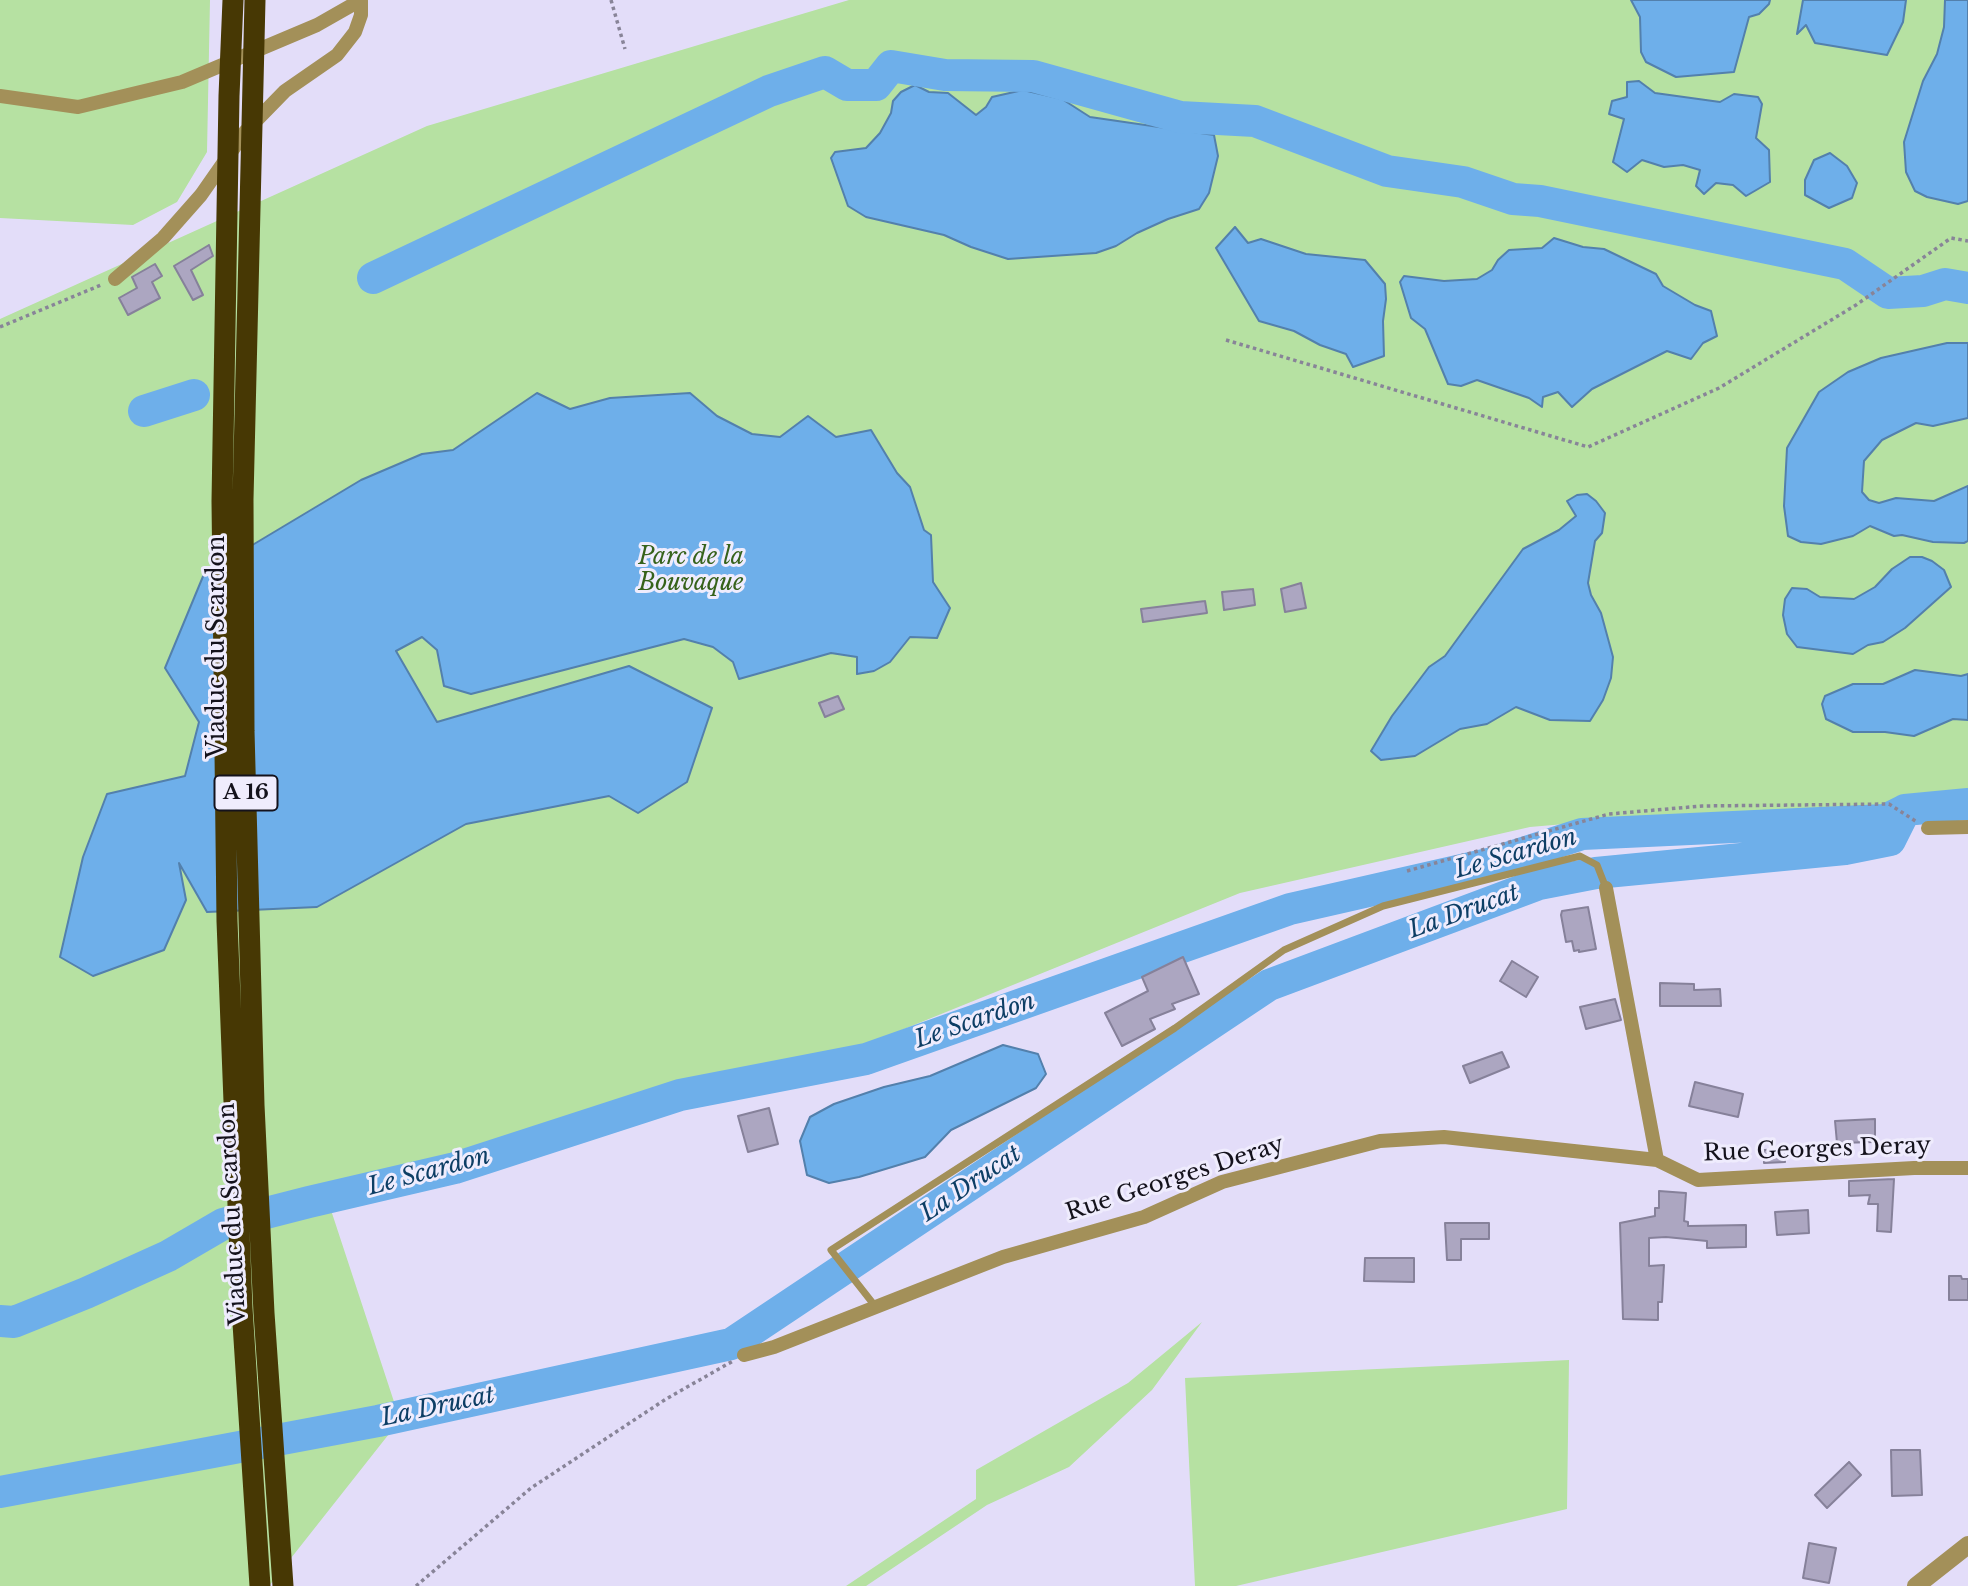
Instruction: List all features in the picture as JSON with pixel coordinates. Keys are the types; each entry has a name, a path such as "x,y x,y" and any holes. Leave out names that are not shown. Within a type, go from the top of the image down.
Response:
{"highway":[{"name":"Viaduc du Scardon","path":"233,0 222,501 227,921 242,1308 260,1586"},
{"name":"Viaduc du Scardon","path":"255,0 243,485 244,731 254,1105 264,1313 283,1586"}],"street":[{"path":"0,96 78,107 182,82 317,25 361,0 361,15 355,32 337,55 285,91 245,132 201,195 163,239 115,279"},
{"path":"1928,828 1968,827"},
{"path":"1606,888 1657,1160"},
{"name":"Rue Georges Deray","path":"744,1355 774,1347 1003,1257 1144,1217 1222,1182 1380,1140 1444,1137 1657,1160 1698,1180 1914,1168 1968,1168"},
{"path":"1916,1586 1968,1545"}],"lane":[{"path":"876,1307 831,1250 1175,1028 1284,950 1382,906 1580,856 1597,865 1606,888"}],"path":[{"path":"611,0 625,49"},
{"path":"1226,340 1588,447 1719,388 1856,304 1951,238 1968,241"},
{"path":"0,327 115,279"},
{"path":"1407,871 1609,814 1702,806 1889,804 1912,820"},
{"path":"416,1586 531,1488 666,1399 744,1355"}],"green space":[{"path":"0,0 210,0 207,152 177,202 133,225 0,218"},
{"name":"Parc de la Bouvaque","path":"849,0 1968,0 1968,813 1877,811 1646,817 1530,827 1240,893 877,1040 328,1201 400,1420 269,1586 0,1586 0,319 427,126"},
{"path":"1202,1322 1152,1390 1069,1467 987,1505 866,1586 846,1586 976,1499 976,1470 1128,1383"},
{"path":"1569,1360 1567,1509 1236,1586 1195,1586 1185,1378"}],"water":[{"path":"1631,0 1770,0 1759,14 1749,17 1734,72 1676,77 1646,62 1641,52 1640,17"},
{"path":"1803,0 1906,0 1903,22 1887,55 1815,43 1806,25 1797,34"},
{"path":"1945,0 1968,0 1968,201 1958,204 1927,197 1915,191 1906,172 1904,142 1923,81 1937,54 1944,27"},
{"path":"1639,81 1655,93 1720,102 1734,94 1758,97 1762,104 1756,138 1769,150 1770,182 1746,196 1733,185 1716,183 1704,194 1696,186 1700,170 1683,165 1664,167 1642,160 1627,172 1613,162 1624,119 1609,114 1612,101 1627,97 1627,82"},
{"path":"915,85 929,92 948,93 976,115 986,107 992,97 1023,90 1062,99 1090,117 1214,135 1218,156 1209,193 1199,209 1168,219 1116,246 1096,253 1008,259 944,235 866,217 848,206 831,158 835,152 866,148 880,133 891,113 893,101 901,92"},
{"path":"1830,153 1847,166 1857,183 1852,198 1829,208 1805,195 1805,180 1814,160"},
{"path":"1235,227 1248,243 1261,239 1306,254 1365,260 1385,284 1384,356 1353,367 1346,354 1320,345 1294,331 1259,321 1216,248"},
{"path":"1554,238 1583,247 1604,249 1656,274 1663,286 1711,311 1717,336 1703,343 1691,359 1667,351 1592,389 1572,407 1558,392 1543,397 1542,407 1529,398 1477,380 1461,386 1448,384 1425,329 1411,318 1400,282 1404,276 1444,281 1477,279 1492,270 1509,250 1542,248"},
{"path":"1947,343 1968,343 1968,418 1933,426 1916,423 1882,440 1864,461 1862,492 1869,500 1879,503 1896,498 1934,501 1968,486 1968,541 1933,542 1902,535 1894,536 1870,526 1853,536 1821,544 1801,542 1788,536 1784,506 1787,448 1819,392 1848,372 1881,358"},
{"path":"537,393 570,409 610,398 690,393 717,416 752,434 780,437 808,416 836,437 871,430 897,473 910,487 924,530 931,535 933,582 950,608 937,638 910,637 890,662 874,671 857,674 857,657 831,653 739,679 733,662 713,647 684,639 471,694 444,686 437,650 422,637 396,651 437,722 629,666 712,708 687,782 638,813 609,796 466,824 317,907 207,912 179,863 186,900 164,950 93,976 60,957 83,857 107,794 185,776 199,722 165,668 204,574 361,480 422,454 453,450"},
{"path":"1587,494 1605,513 1602,533 1595,541 1588,583 1601,613 1613,657 1611,678 1603,700 1590,721 1550,720 1516,707 1487,724 1460,729 1415,756 1381,760 1371,751 1392,716 1429,667 1445,656 1523,549 1559,530 1576,516 1567,501 1577,495"},
{"path":"1910,557 1922,557 1932,561 1944,570 1951,587 1905,628 1883,642 1868,645 1853,654 1797,647 1787,634 1783,615 1785,599 1792,588 1807,589 1820,597 1854,599 1875,587 1892,569"},
{"path":"1915,670 1961,676 1968,674 1968,720 1953,719 1914,736 1853,732 1826,719 1822,704 1825,696 1853,684 1883,684"},
{"path":"1003,1045 1038,1054 1046,1074 1036,1088 951,1130 925,1157 829,1183 807,1175 800,1141 810,1117 834,1104 884,1087 930,1076"}],"building":[{"path":"209,245 213,256 191,270 203,295 193,300 174,266"},
{"path":"155,264 162,276 152,282 160,298 128,315 119,298 137,288 132,277"},
{"path":"1301,583 1306,608 1285,612 1281,589"},
{"path":"1253,589 1255,605 1224,610 1222,592"},
{"path":"1205,601 1207,613 1143,622 1141,609"},
{"path":"838,696 844,709 825,717 819,703"},
{"path":"1588,907 1596,949 1574,951 1572,941 1566,942 1562,911"},
{"path":"1183,957 1199,994 1172,1004 1175,1009 1150,1019 1155,1029 1122,1046 1105,1013 1148,991 1142,977"},
{"path":"1512,961 1538,977 1526,997 1500,981"},
{"path":"1660,983 1694,984 1694,990 1720,989 1721,1006 1660,1006"},
{"path":"1615,999 1621,1020 1586,1029 1580,1007"},
{"path":"1502,1052 1509,1067 1470,1083 1463,1066"},
{"path":"1695,1082 1743,1094 1738,1117 1689,1106"},
{"path":"769,1108 778,1144 748,1152 738,1116"},
{"path":"1875,1119 1875,1142 1837,1143 1835,1121"},
{"path":"1784,1149 1785,1162 1764,1163 1764,1150"},
{"path":"1894,1179 1891,1232 1877,1231 1878,1204 1868,1204 1870,1195 1849,1196 1849,1181"},
{"path":"1659,1191 1686,1193 1684,1221 1688,1222 1688,1226 1746,1225 1746,1247 1707,1248 1707,1241 1649,1238 1649,1266 1664,1265 1658,1320 1623,1319 1620,1223 1655,1216 1655,1208 1659,1208"},
{"path":"1808,1210 1809,1233 1777,1235 1775,1212"},
{"path":"1445,1223 1489,1223 1489,1239 1461,1239 1461,1260 1447,1260"},
{"path":"1365,1258 1414,1258 1414,1282 1364,1281"},
{"path":"1949,1276 1968,1279 1968,1300 1949,1300"},
{"path":"1891,1450 1920,1450 1922,1495 1892,1496"},
{"path":"1849,1462 1861,1475 1827,1508 1815,1495"},
{"path":"1809,1543 1836,1548 1829,1583 1803,1578"}],"waterway":[{"path":"373,278 769,91 825,72 847,85 876,85 891,66 945,75 1033,76 1180,117 1255,121 1387,171 1463,182 1513,199 1540,201 1845,264 1888,293 1923,291 1945,284 1968,288"},
{"path":"144,411 194,395"},
{"name":"Le Scardon","path":"0,1321 14,1322 86,1293 168,1256 223,1224 455,1168 680,1095 866,1059 1290,909 1492,863 1582,834 1885,820 1905,810 1968,804"},
{"name":"La Drucat","path":"0,1492 378,1421 731,1344 1269,985 1539,884 1596,873 1845,849 1890,840 1905,810"}]}
